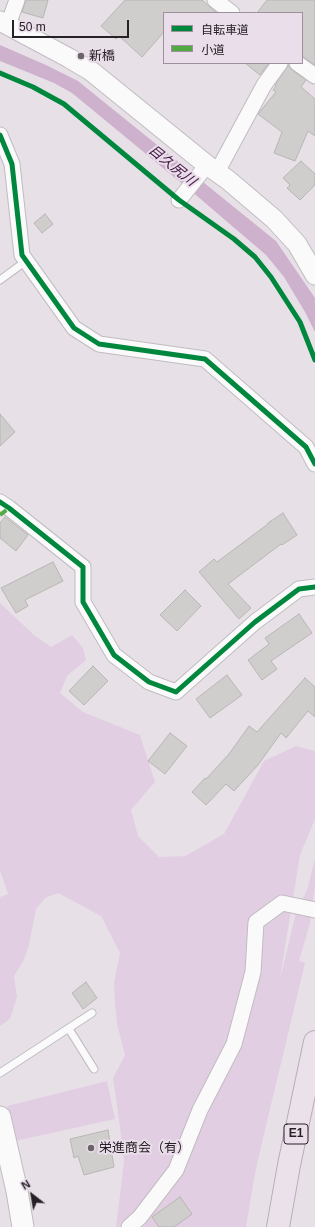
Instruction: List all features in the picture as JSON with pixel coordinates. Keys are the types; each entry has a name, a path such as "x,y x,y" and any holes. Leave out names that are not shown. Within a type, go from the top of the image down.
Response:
{"highway":[{"name":"E1","path":"278,1227 289,1165 315,1042"}],"main road":[{"path":"0,1117 24,1223"}],"street":[{"path":"17,0 4,23 90,71 209,170 274,219 297,244 315,275"},
{"path":"215,0 231,12"},
{"path":"181,198 209,170 279,64"},
{"path":"298,64 315,76"},
{"path":"0,135 12,164 22,255 74,328 99,344 205,359 306,447 315,464"},
{"path":"0,502 5,504 84,567 83,602 114,655 149,682 176,692 255,622 299,589 315,587"},
{"path":"129,1227 140,1216 176,1170 200,1110 234,1044 253,972 256,922 282,903 311,909"}],"lane":[{"path":"0,280 26,261"},
{"path":"0,1072 92,1013"},
{"path":"68,1029 94,1069"}],"shaded area":[{"path":"0,603 34,635 51,647 72,635 83,648 86,660 67,676 60,693 83,712 140,735 155,782 131,810 138,836 159,857 185,856 224,834 264,761 296,746 315,751 315,819 300,855 280,979 296,913 307,890 315,859 315,885 310,923 299,961 305,963 260,1151 246,1227 116,1227 124,1162 113,1078 125,1055 117,1024 115,1003 114,982 120,953 101,916 58,893 45,898 36,909 29,945 24,960 14,976 17,997 10,1019 0,1026 0,897 8,894 0,871"},
{"path":"107,1081 115,1119 15,1141 7,1106"}],"water":[{"name":"目久尻川","path":"0,45 78,81 276,241 315,298 315,332 284,277 266,255 72,93 54,83 0,61"}],"building":[{"path":"26,0 48,0 43,18 22,12"},
{"path":"125,0 202,0 216,12 163,12 163,33 142,57 119,36 116,39 101,26"},
{"path":"267,0 315,0 315,65 303,57 303,12 258,12"},
{"path":"246,64 268,64 260,75"},
{"path":"288,65 292,70 306,80 301,87 315,99 315,136 308,131 295,161 274,153 282,132 258,114 276,92 273,90 276,86 275,85"},
{"path":"301,161 315,174 315,185 300,200 287,188 290,185 283,178"},
{"path":"45,214 53,224 42,233 34,223"},
{"path":"0,414 15,432 0,446"},
{"path":"283,513 297,535 282,545 281,544 228,584 251,608 239,619 199,572 214,559 217,562"},
{"path":"5,517 28,535 16,551 0,538 0,523"},
{"path":"53,562 63,581 25,600 28,606 16,613 1,588"},
{"path":"185,590 201,606 177,631 160,615"},
{"path":"299,614 312,633 271,661 277,669 262,680 248,660 269,644 265,638"},
{"path":"93,666 108,681 84,705 69,691"},
{"path":"227,675 242,695 210,718 196,699"},
{"path":"305,678 315,687 315,717 308,711 286,738 281,733 258,765 234,791 226,784 206,805 192,792 229,754 249,726 257,732"},
{"path":"170,733 187,746 165,774 148,761"},
{"path":"86,982 97,998 83,1009 72,993"},
{"name":"栄進商会（有）","path":"108,1130 114,1167 84,1175 78,1156 74,1158 70,1139"},
{"path":"180,1197 192,1214 174,1227 159,1227 152,1217"}],"marked path":[{"path":"0,515 9,508"}],"cycle path":[{"path":"0,73 33,87 64,104 179,200 234,239 255,257 271,277 300,322 315,360"},
{"path":"0,135 12,164 22,255 74,328 99,344 205,359 306,447 315,464"},
{"path":"0,502 83,567 83,602 114,655 149,682 176,692 255,622 299,589 315,587"}],"place":[{"name":"新橋","path":"81,56"},
{"name":"栄進商会（有）","path":"91,1148"}]}
